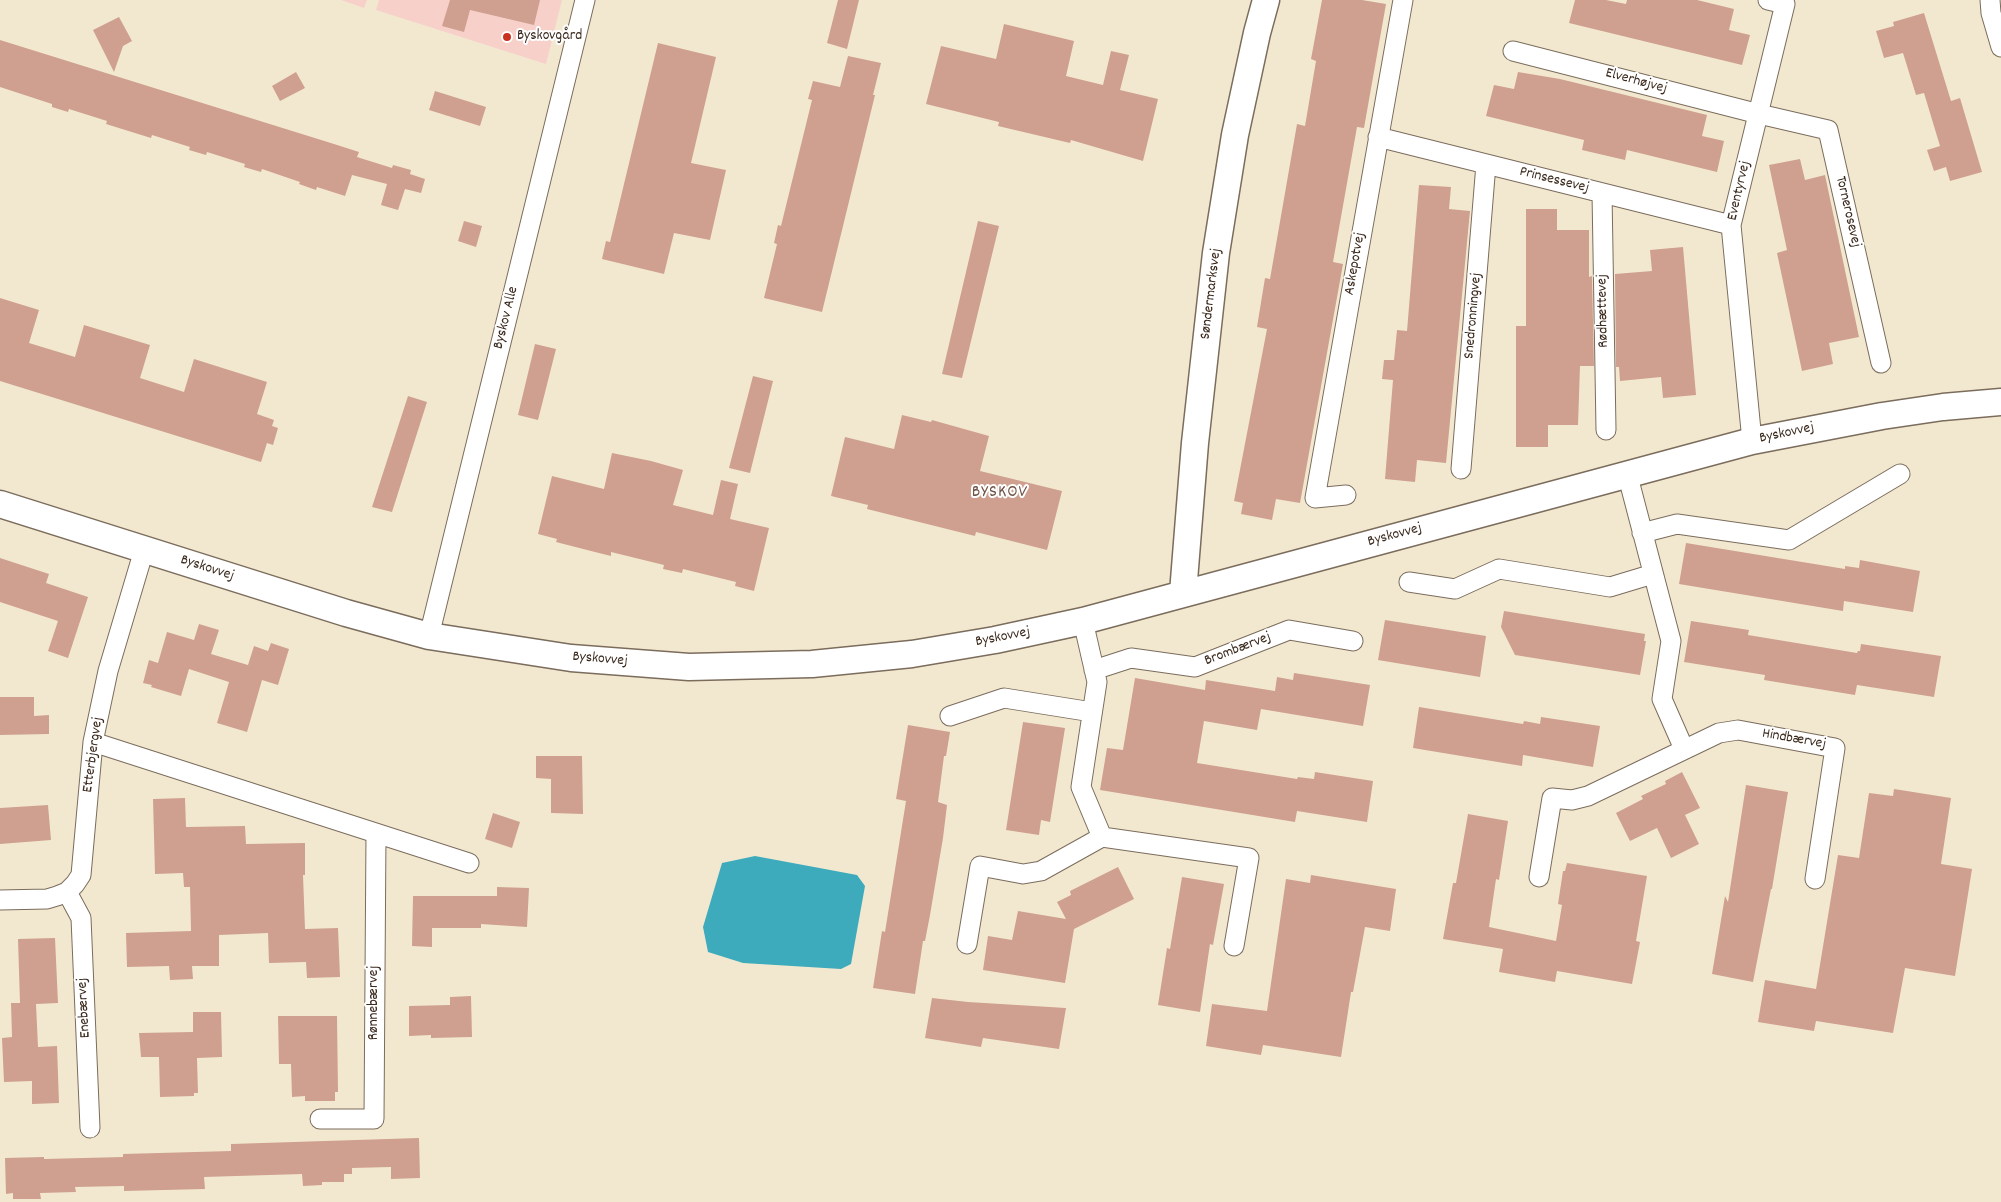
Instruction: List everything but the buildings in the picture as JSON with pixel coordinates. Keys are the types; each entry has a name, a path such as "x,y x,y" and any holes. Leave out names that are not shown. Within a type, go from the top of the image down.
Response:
{"main road":[{"name":"Søndermarksvej","path":"1183,593 1195,443 1216,253 1235,135 1266,0"},
{"name":"Byskovvej","path":"0,504 346,613 429,636 571,658 689,667 812,664 912,654 995,640 1082,621 1752,441 1882,416 1943,407 2001,402"}],"street":[{"name":"Byskov Alle","path":"429,636 585,0"},
{"name":"Askepotvej","path":"1346,495 1315,498 1402,0"},
{"path":"1990,0 1991,13 2001,47"},
{"name":"Eventyrvej","path":"1752,441 1731,225 1759,114 1777,2"},
{"name":"Elverhøjvej","path":"1513,51 1759,114"},
{"name":"Tornerosevej","path":"1759,114 1828,130 1881,363"},
{"name":"Prinsessevej","path":"1378,137 1731,225"},
{"name":"Snedronningvej","path":"1461,469 1486,164"},
{"name":"Rødhættevej","path":"1602,193 1606,430"},
{"path":"1628,473 1671,641 1662,698 1684,749"},
{"path":"1642,532 1677,524 1789,540 1900,474"},
{"name":"Etterbjergvej","path":"67,892 81,875 93,742 108,671 144,550"},
{"path":"1409,582 1455,588 1498,570 1610,587 1653,574"},
{"path":"1082,621 1097,682 1081,787 1102,837"},
{"name":"Brombærvej","path":"1094,670 1131,658 1195,667 1289,630 1353,641"},
{"path":"950,716 1004,698 1092,712"},
{"name":"Hindbærvej","path":"1539,877 1552,798 1572,800 1588,796 1719,733 1738,730 1835,748 1814,879"},
{"path":"93,742 470,863"},
{"name":"Rønnebærvej","path":"320,1119 374,1119 376,832"},
{"path":"966,944 980,866 1023,874 1042,871 1102,837 1249,858 1234,946"},
{"path":"0,900 47,899 67,892"},
{"name":"Enebærvej","path":"67,892 81,918 90,1128"}],"shaded area":[{"path":"341,0 367,0 364,8"},
{"name":"Byskovgård","path":"379,0 562,0 546,64 376,10"}],"water":[{"path":"755,856 857,875 865,886 851,964 841,969 743,963 708,952 703,927 722,863"}],"place":[{"name":"Byskovgård","path":"507,37"}],"district":[{"name":"BYSKOV","path":"1000,494"}]}
